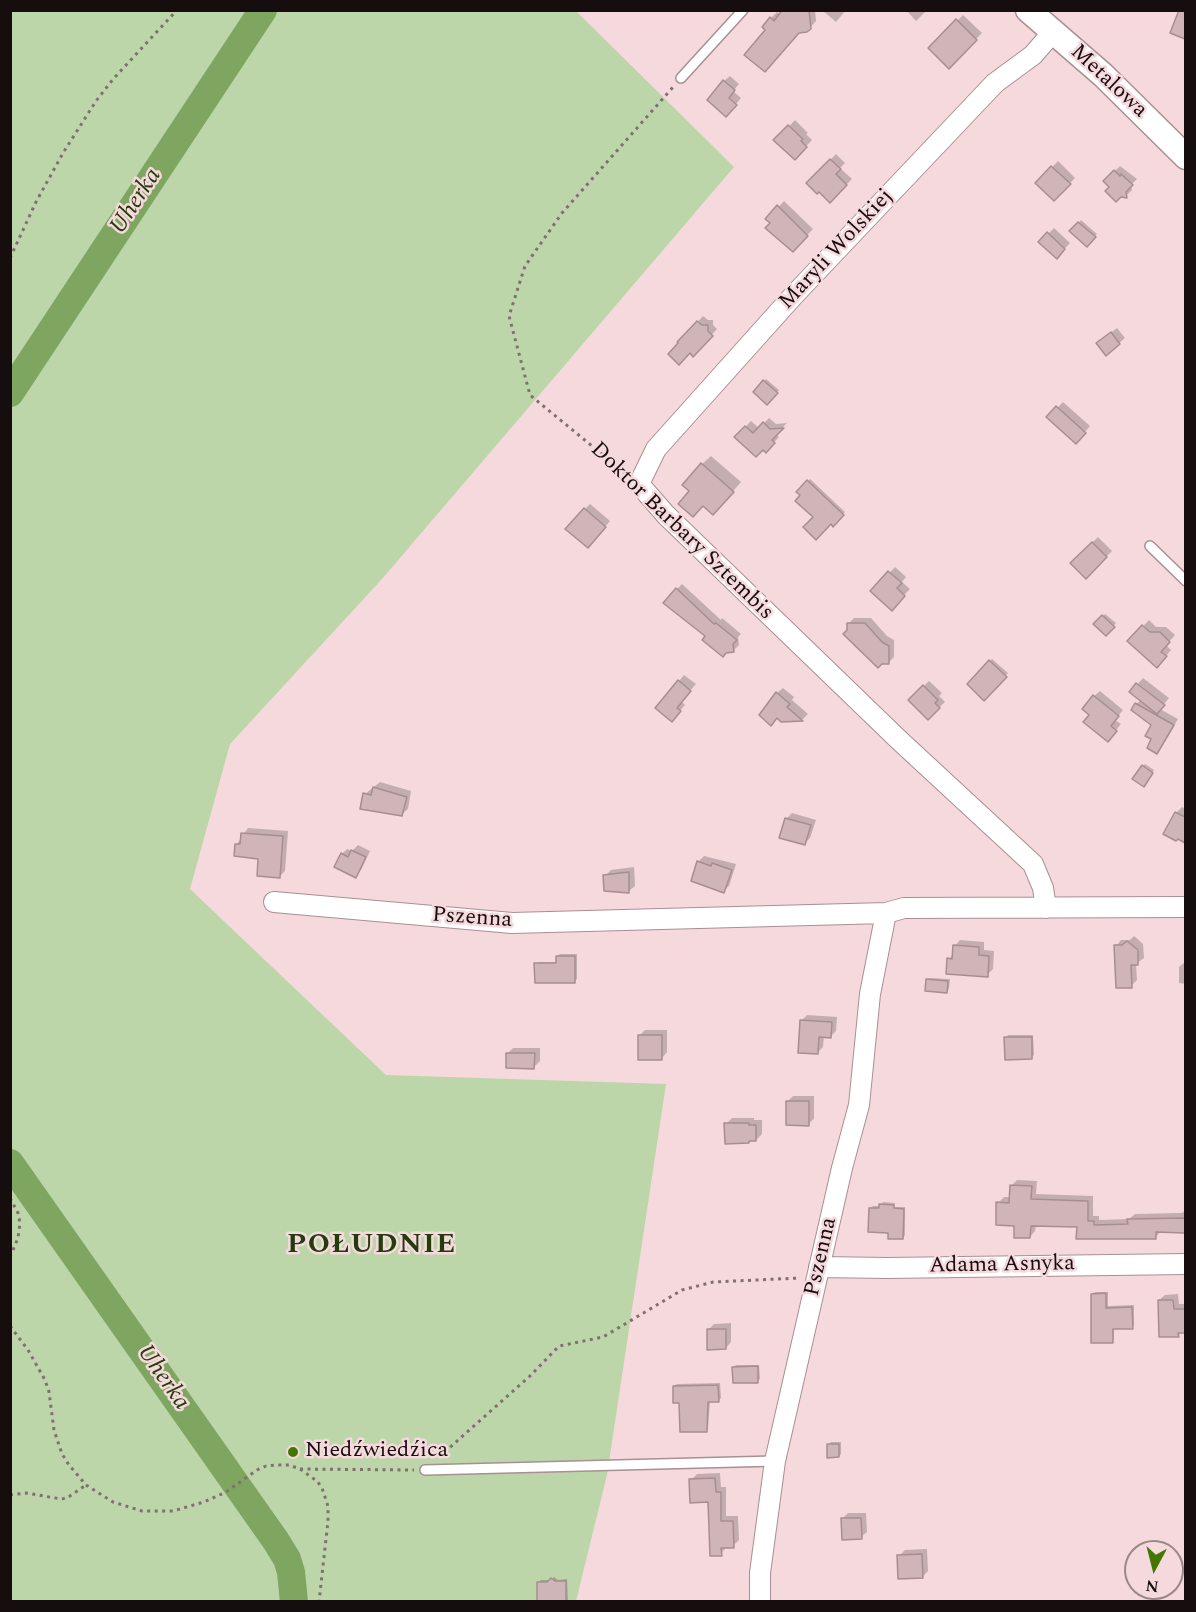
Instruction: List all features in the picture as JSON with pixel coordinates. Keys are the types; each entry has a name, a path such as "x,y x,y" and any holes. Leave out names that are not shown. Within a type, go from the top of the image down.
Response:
{"street":[{"name":"Metalowa","path":"1028,10 1103,75 1185,157"},
{"name":"Maryli Wolskiej","path":"639,484 656,449 794,295 995,83 1033,55 1053,33"},
{"name":"Doktor Barbary Sztembis","path":"639,484 707,556 899,740 1033,864 1043,888 1046,908"},
{"name":"Pszenna","path":"274,902 512,923 886,913 903,908 1185,907"},
{"name":"Pszenna","path":"760,1602 760,1573 775,1461 819,1267 859,1106 870,994 886,913"},
{"name":"Adama Asnyka","path":"819,1267 1185,1264"}],"lane":[{"path":"681,78 743,10"},
{"path":"1150,546 1185,580"},
{"path":"425,1470 775,1461"}],"path":[{"path":"10,258 36,202 63,153 96,101 122,69 177,10"},
{"name":"Doktor Barbary Sztembis","path":"639,484 530,395 509,316 525,266 562,213 681,78"},
{"path":"10,1198 20,1222 18,1238 10,1257"},
{"path":"300,1469 425,1470 530,1376 559,1346 603,1337 682,1290 713,1282 797,1280 819,1267"},
{"path":"10,1326 28,1350 45,1380 49,1392 54,1430 62,1454 86,1485 113,1502 142,1511 173,1511 204,1502 226,1492 266,1466 289,1465 317,1480 328,1506 319,1602"},
{"path":"10,1495 26,1493 61,1499 67,1498 86,1485"}],"green space":[{"path":"11,11 576,11 734,167 382,579 230,744 190,889 386,1075 666,1084 607,1475 576,1601 11,1601 10,1163 40,1203 10,1161"}],"building":[{"path":"782,10 809,10 811,29 799,33 765,72 744,55 765,30 762,27 770,17 774,21"},
{"path":"1179,10 1185,10 1185,39 1170,33"},
{"path":"956,19 977,40 949,69 928,48"},
{"path":"723,80 735,90 729,98 737,105 726,117 707,100"},
{"path":"788,125 803,139 801,141 807,147 795,160 773,140"},
{"path":"830,159 841,169 836,174 847,185 830,203 806,183"},
{"path":"1051,166 1071,184 1054,201 1035,183"},
{"path":"1114,170 1133,185 1126,192 1127,198 1121,197 1116,202 1105,191 1109,187 1103,181"},
{"path":"777,205 808,236 793,252 765,228 770,223 765,219"},
{"path":"1078,222 1096,237 1087,247 1069,231"},
{"path":"1047,232 1065,249 1057,259 1038,242"},
{"path":"697,321 702,325 708,325 708,331 713,336 693,357 690,353 679,365 668,354"},
{"path":"1111,332 1120,344 1106,356 1096,343"},
{"path":"763,380 778,393 767,405 753,392"},
{"path":"1056,406 1086,433 1076,444 1046,417"},
{"path":"763,422 770,429 784,428 772,440 775,443 766,453 763,450 756,457 734,437 745,426 753,433"},
{"path":"701,463 734,492 713,515 703,506 693,517 678,504 689,491 682,485"},
{"path":"807,480 844,515 833,527 831,524 816,540 803,527 813,517 795,501 800,495 796,492"},
{"path":"584,508 606,527 588,548 565,529"},
{"path":"1092,542 1107,557 1086,579 1070,563"},
{"path":"888,571 902,583 897,588 905,596 892,611 870,591"},
{"path":"676,588 714,624 716,623 737,640 733,644 734,652 726,653 723,657 702,640 705,636 663,603"},
{"path":"1102,615 1115,627 1106,636 1093,624"},
{"path":"847,623 865,623 882,642 889,646 889,664 882,664 878,668 843,634 847,630"},
{"path":"1142,625 1150,632 1160,632 1170,642 1161,652 1167,656 1157,668 1127,641"},
{"path":"989,660 1007,677 984,701 967,684"},
{"path":"678,680 691,691 677,708 681,711 672,722 655,708"},
{"path":"1136,683 1165,705 1157,714 1129,692"},
{"path":"923,685 938,700 935,703 940,708 928,720 908,700"},
{"path":"776,692 790,704 787,707 803,721 781,722 777,718 771,726 759,715"},
{"path":"1093,695 1119,716 1111,726 1117,731 1108,742 1083,722 1089,715 1082,709"},
{"path":"1135,703 1174,725 1157,754 1147,748 1151,739 1145,736 1151,725 1131,710"},
{"path":"1142,765 1153,773 1144,787 1132,779"},
{"path":"373,787 407,797 402,816 360,809 363,793 371,795"},
{"path":"1175,812 1185,817 1185,843 1163,834"},
{"path":"785,818 811,825 805,845 779,838"},
{"path":"241,833 283,836 280,878 257,876 258,859 234,856 235,844 240,844"},
{"path":"351,850 366,857 356,878 334,867 341,853 348,857"},
{"path":"697,861 732,870 724,893 691,881"},
{"path":"629,872 629,893 604,891 603,875"},
{"path":"1127,941 1138,950 1138,965 1131,965 1132,988 1116,988 1114,945 1122,945"},
{"path":"953,945 979,947 979,955 989,956 988,977 946,974 947,958 952,959"},
{"path":"556,956 575,956 575,983 535,983 534,963 556,963"},
{"path":"926,979 948,981 947,993 925,991"},
{"path":"800,1020 832,1022 831,1038 819,1037 818,1054 798,1053"},
{"path":"638,1035 662,1035 662,1060 638,1060"},
{"path":"1004,1037 1032,1037 1032,1059 1005,1060"},
{"path":"506,1053 535,1053 534,1069 506,1068"},
{"path":"786,1101 809,1101 809,1126 786,1125"},
{"path":"724,1123 756,1125 756,1141 725,1144"},
{"path":"1010,1185 1032,1186 1031,1199 1088,1201 1088,1221 1094,1221 1094,1225 1128,1224 1127,1219 1185,1218 1185,1233 1156,1232 1156,1239 1076,1239 1077,1227 1031,1226 1030,1238 1014,1238 1014,1226 996,1225 996,1202 1009,1203"},
{"path":"879,1204 894,1205 894,1208 904,1209 903,1239 888,1239 888,1233 868,1232 869,1208 879,1208"},
{"path":"1106,1293 1106,1308 1132,1307 1133,1329 1113,1329 1113,1343 1091,1343 1091,1294"},
{"path":"1158,1300 1173,1300 1174,1309 1185,1309 1185,1333 1178,1333 1179,1337 1159,1337"},
{"path":"707,1329 726,1329 726,1349 707,1350"},
{"path":"758,1366 758,1383 733,1383 732,1367"},
{"path":"718,1385 719,1402 708,1402 707,1432 680,1432 679,1403 673,1403 673,1386"},
{"path":"827,1444 839,1444 839,1457 827,1458"},
{"path":"715,1478 716,1492 721,1492 721,1521 733,1521 734,1548 721,1548 722,1556 710,1556 708,1502 690,1503 689,1479"},
{"path":"841,1518 861,1518 862,1539 842,1540"},
{"path":"922,1554 923,1578 898,1579 897,1555"},
{"path":"551,1578 555,1581 566,1581 566,1602 537,1602 537,1582 547,1582"}],"waterway":[{"name":"Uherka","path":"10,393 263,10"},
{"name":"Uherka","path":"10,1163 276,1541 287,1559 291,1572 294,1602"}],"place":[{"name":"Niedźwiedźica","path":"293,1452"}],"district":[{"name":"POŁUDNIE","path":"372,1247"}]}
